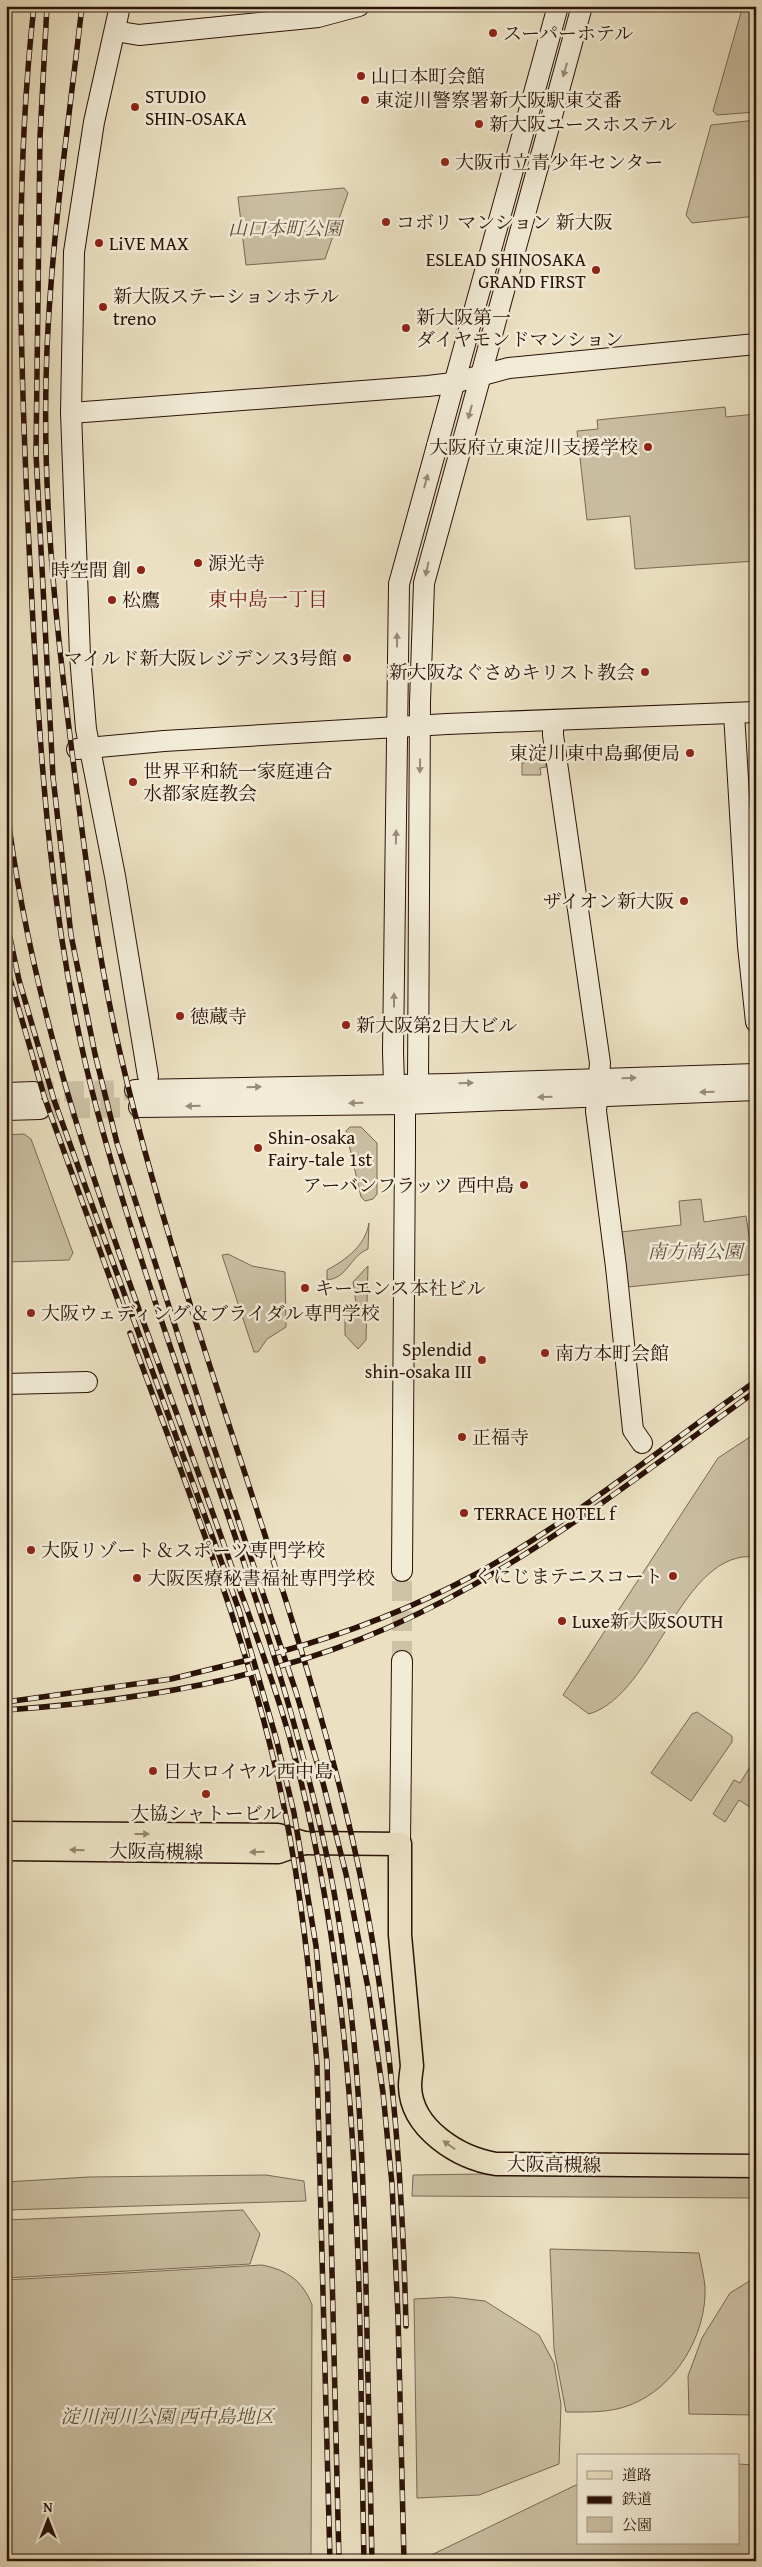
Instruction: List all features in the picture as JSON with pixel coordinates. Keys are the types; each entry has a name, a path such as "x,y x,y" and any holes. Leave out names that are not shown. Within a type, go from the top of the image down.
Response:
{"main road":[{"name":"大阪高槻線","path":"6,1833 278,1835 304,1843 400,1844 400,1935 412,2066 410,2086 421,2117 442,2141 467,2157 480,2161 513,2164 756,2166"},
{"name":"大阪高槻線","path":"6,1850 278,1852 304,1843"},
{"name":"大阪高槻線","path":"412,2066 433,2109 444,2122 463,2137 485,2148 521,2152 756,2154"}],"street":[{"path":"120,6 94,122 74,252 71,413 83,748 115,876 141,1091"},
{"path":"115,31 139,34 299,19 318,17 359,6"},
{"path":"402,1571 405,1104 394,1084 399,584 558,6"},
{"path":"405,1104 418,1083 420,726 424,583 582,6"},
{"path":"71,413 453,383 480,374 509,368 756,344"},
{"path":"83,748 420,726 756,712"},
{"path":"734,713 748,946 756,1022"},
{"path":"553,720 553,735 600,1063 596,1111 616,1267 633,1430 642,1443"},
{"path":"141,1091 405,1104 756,1074"},
{"path":"141,1091 418,1083 756,1090"},
{"path":"6,1093 37,1101 6,1110"},
{"path":"6,1384 87,1382"},
{"path":"400,1844 402,1661"}],"green space":[{"path":"756,7 756,112 717,115 713,111 742,9"},
{"path":"756,120 756,216 692,223 686,215 711,125"},
{"name":"山口本町公園","path":"344,188 348,193 325,259 246,265 238,197"},
{"path":"725,407 726,417 756,414 756,561 635,569 630,516 587,520 577,431 598,429 597,420"},
{"path":"545,760 546,767 540,768 541,775 522,775 522,763"},
{"path":"350,1127 361,1127 377,1143 377,1194 373,1199 365,1201 361,1197 346,1131"},
{"path":"24,1134 31,1139 73,1253 69,1260 6,1262 6,1135"},
{"name":"南方南公園","path":"701,1199 704,1222 746,1216 755,1274 628,1287 621,1232 681,1225 679,1201"},
{"path":"369,1223 368,1249 362,1252 340,1275 327,1280 327,1270 354,1251 364,1238"},
{"path":"228,1254 252,1266 285,1272 286,1327 267,1339 258,1352 254,1352 222,1255"},
{"path":"368,1266 366,1340 358,1349 345,1335 345,1316 356,1303 353,1282"},
{"name":"くにじまテニスコート","path":"756,1433 756,1557 730,1560 708,1575 688,1597 633,1680 612,1701 589,1714 563,1695 718,1458"},
{"path":"697,1712 732,1736 732,1742 691,1801 651,1773 692,1714"},
{"path":"750,1767 756,1770 756,1811 739,1800 725,1822 713,1814 734,1780 740,1783"},
{"path":"555,2173 756,2174 756,2198 412,2196 413,2175"},
{"path":"266,2175 304,2181 306,2201 6,2210 6,2182 89,2177"},
{"path":"243,2210 260,2234 250,2264 6,2278 6,2220"},
{"path":"550,2249 699,2253 705,2287 704,2305 694,2341 674,2373 646,2397 622,2408 598,2412 566,2412 554,2349"},
{"name":"淀川河川公園 西中島地区","path":"262,2265 279,2270 293,2278 304,2289 312,2305 311,2561 6,2561 6,2280"},
{"path":"756,2277 756,2415 689,2414 688,2376 702,2338 730,2293"},
{"path":"451,2297 485,2301 539,2335 554,2363 561,2404 559,2464 479,2495 417,2498 414,2299"},
{"path":"740,2464 756,2465 756,2561 419,2561 577,2484 577,2544 740,2544"}],"tunnel":[{"path":"34,1092 135,1090"},
{"path":"40,1109 139,1107"},
{"path":"402,1571 402,1661"}],"railway":[{"path":"34,6 23,146 21,216 22,356 30,567 38,704 49,840 57,908 81,1043 97,1110 124,1206 251,1583 281,1678 308,1774 330,1871 347,1974 357,2078 365,2235 372,2561"},
{"path":"47,6 40,137 36,454 53,777 71,935 95,1054 117,1143 212,1442 296,1692 323,1783 346,1874 368,1988 383,2093 392,2184 398,2316 404,2561"},
{"path":"82,6 49,306 46,450 55,601 87,867 105,981 121,1057 145,1152 201,1339 292,1619 320,1713 360,1872 382,2000 390,2065 401,2195 406,2326"},
{"path":"6,802 21,900 42,997 67,1092 128,1280 276,1694 290,1739 314,1841 332,1943 345,2045 353,2147 358,2250 364,2561"},
{"path":"6,919 19,980 54,1100 239,1610 276,1738 294,1813 316,1946 327,2063 339,2561"},
{"path":"6,965 45,1099 124,1317"},
{"path":"130,1333 223,1586 255,1689 269,1741 294,1861 310,1983 317,2065 330,2561"},
{"path":"276,1653 379,1619 428,1598 476,1574 513,1553 584,1506 756,1381"},
{"path":"280,1666 347,1644 411,1617 471,1586 530,1551 587,1513 756,1391"},
{"path":"6,1702 171,1679 252,1659"},
{"path":"6,1710 132,1697 224,1680 255,1672"}],"place":[{"name":"スーパーホテル","path":"493,33"},
{"name":"山口本町会館","path":"361,76"},
{"name":"東淀川警察署新大阪駅東交番","path":"365,100"},
{"name":"STUDIO SHIN-OSAKA","path":"135,107"},
{"name":"新大阪ユースホステル","path":"479,124"},
{"name":"大阪市立青少年センター","path":"445,162"},
{"name":"コボリ マンション 新大阪","path":"386,222"},
{"name":"LiVE MAX","path":"99,243"},
{"name":"ESLEAD SHINOSAKA GRAND FIRST","path":"596,270"},
{"name":"新大阪ステーションホテル treno","path":"103,307"},
{"name":"新大阪第一 ダイヤモンドマンション","path":"406,328"},
{"name":"大阪府立東淀川支援学校","path":"648,447"},
{"name":"源光寺","path":"198,563"},
{"name":"時空間 創","path":"141,570"},
{"name":"松鷹","path":"112,600"},
{"name":"マイルド新大阪レジデンス3号館","path":"347,658"},
{"name":"新大阪なぐさめキリスト教会","path":"645,672"},
{"name":"東淀川東中島郵便局","path":"690,753"},
{"name":"世界平和統一家庭連合 水都家庭教会","path":"133,782"},
{"name":"ザイオン新大阪","path":"684,901"},
{"name":"徳蔵寺","path":"180,1016"},
{"name":"新大阪第2日大ビル","path":"346,1025"},
{"name":"Shin-osaka Fairy-tale 1st","path":"258,1148"},
{"name":"アーバンフラッツ 西中島","path":"524,1185"},
{"name":"キーエンス本社ビル","path":"305,1288"},
{"name":"大阪ウェディング＆ブライダル専門学校","path":"31,1313"},
{"name":"南方本町会館","path":"545,1353"},
{"name":"Splendid shin-osaka III","path":"482,1360"},
{"name":"正福寺","path":"462,1437"},
{"name":"TERRACE HOTEL f","path":"464,1513"},
{"name":"大阪リゾート＆スポーツ専門学校","path":"31,1550"},
{"name":"くにじまテニスコート","path":"673,1576"},
{"name":"大阪医療秘書福祉専門学校","path":"137,1578"},
{"name":"Luxe新大阪SOUTH","path":"562,1621"},
{"name":"日大ロイヤル西中島","path":"153,1771"},
{"name":"大協シャトービル","path":"206,1794"}],"district":[{"name":"東中島一丁目","path":"268,598"}]}
